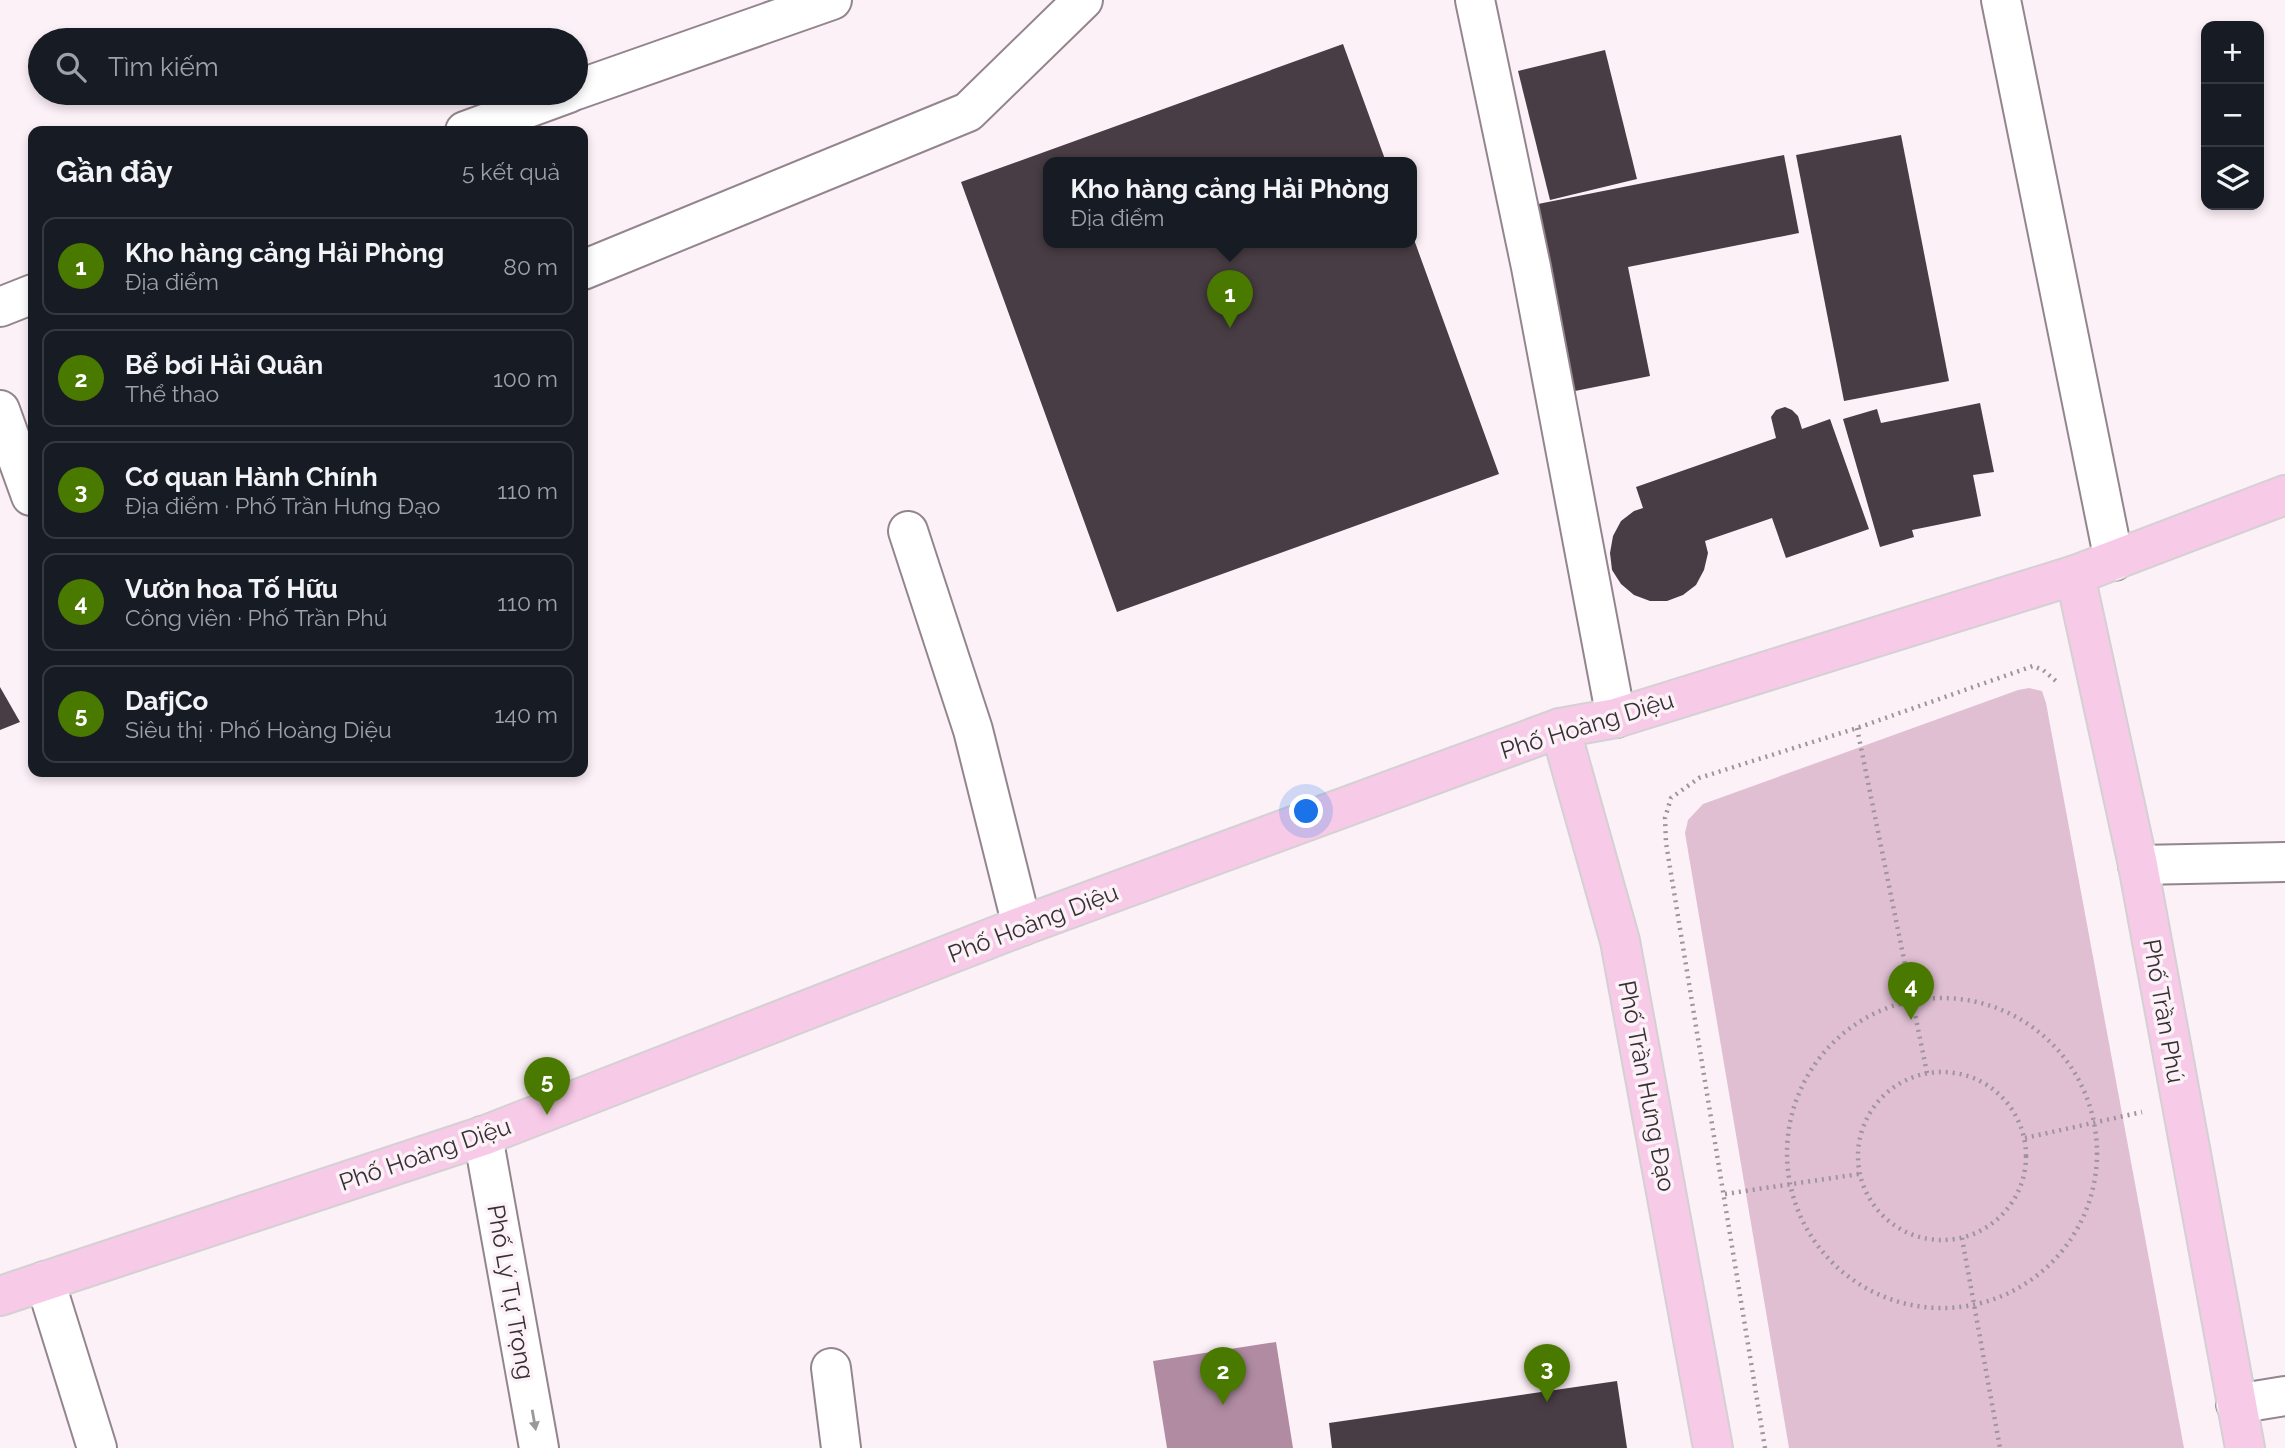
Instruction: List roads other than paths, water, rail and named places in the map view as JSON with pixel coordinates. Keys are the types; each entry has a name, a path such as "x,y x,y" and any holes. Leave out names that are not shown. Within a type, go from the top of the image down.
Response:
{"main road":[{"name":"Phố Hoàng Diệu","path":"0,1296 483,1136 1022,926 1560,728 1616,718 2075,575 2285,495"},
{"name":"Phố Trần Phú","path":"2075,575 2138,865 2245,1448"},
{"name":"Phố Trần Hưng Đạo","path":"1560,728 1620,941 1713,1448"}],"street":[{"path":"588,86 832,0"},
{"path":"588,269 968,112 1083,0"},
{"path":"1475,0 1531,267 1616,718"},
{"path":"2001,0 2114,561"},
{"path":"479,126 536,105"},
{"path":"0,307 28,296"},
{"path":"0,410 28,488"},
{"path":"908,531 973,730 1022,926"},
{"path":"2138,865 2285,862"},
{"name":"Phố Lý Tự Trọng","path":"483,1136 538,1448"},
{"path":"45,1281 97,1448"},
{"path":"831,1368 841,1448"},
{"path":"2236,1404 2285,1396"}],"place":[{"name":"Kho hàng cảng Hải Phòng","path":"1230,328"},
{"name":"Vườn hoa Tố Hữu","path":"1911,1020"},
{"name":"DafjCo","path":"547,1115"},
{"name":"Cơ quan Hành Chính","path":"1547,1402"},
{"name":"Bể bơi Hải Quân","path":"1223,1405"}]}
